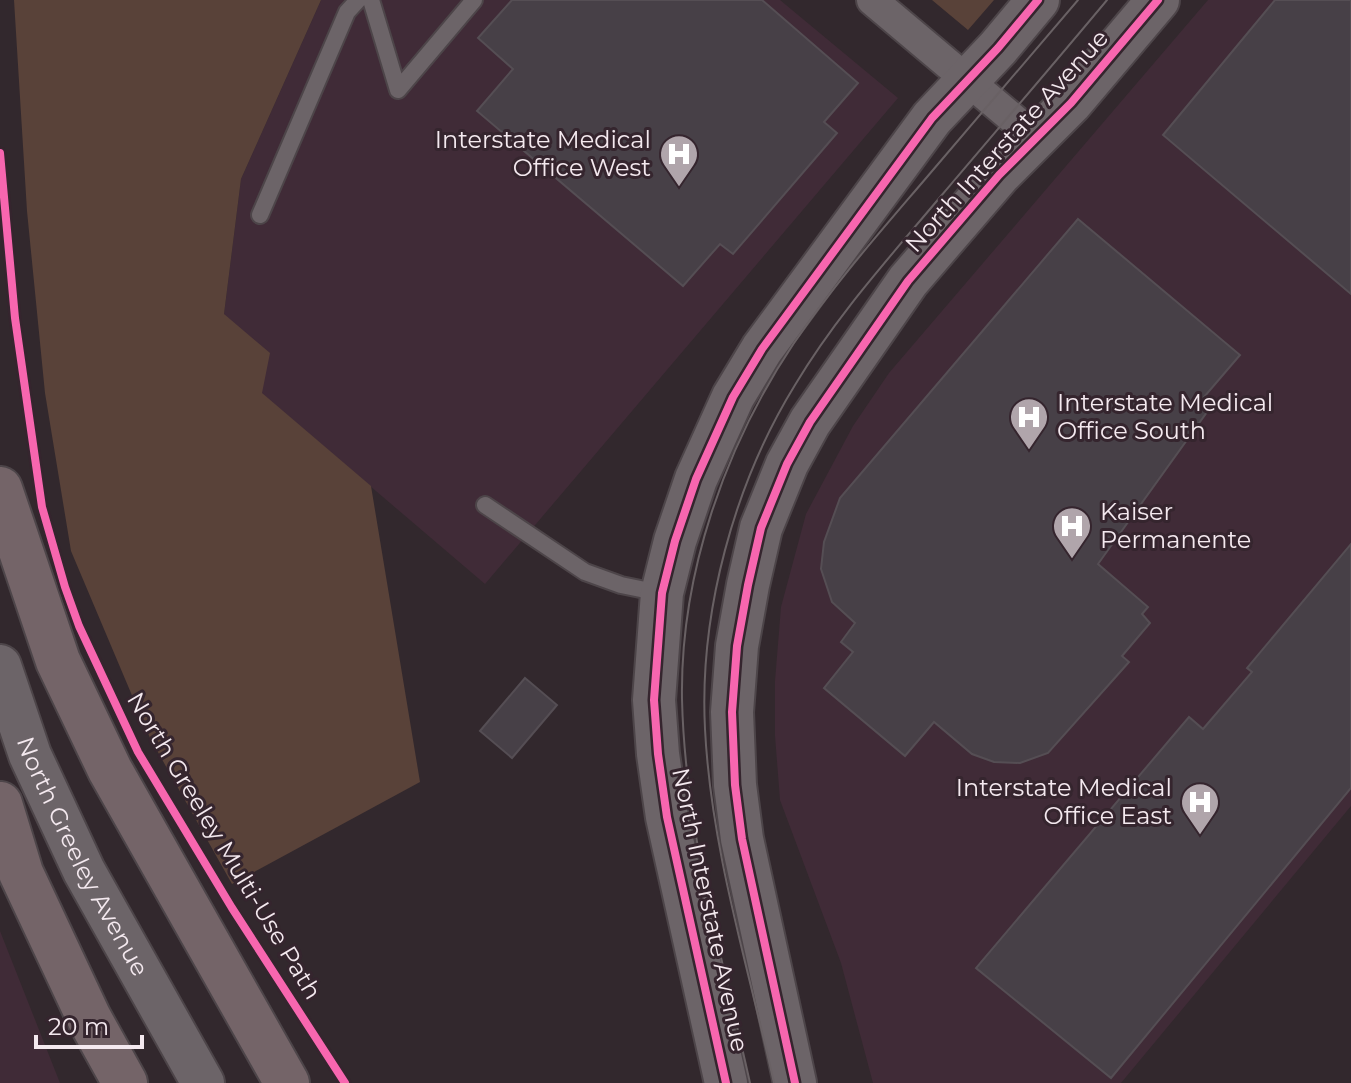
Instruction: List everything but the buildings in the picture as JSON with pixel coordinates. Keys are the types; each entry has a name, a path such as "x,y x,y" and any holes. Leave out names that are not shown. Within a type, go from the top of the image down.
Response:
{"highway":[{"path":"0,489 58,661 104,757 287,1083"},
{"path":"0,804 21,873 89,1018 125,1083"}],"street":[{"path":"872,0 1036,138"},
{"name":"North Interstate Avenue","path":"726,1083 667,817 658,754 654,700 662,593 696,479 733,397 794,302 932,118 1038,0"},
{"name":"North Interstate Avenue","path":"795,1083 742,839 735,785 732,712 737,646 761,528 787,464 810,422 908,281 999,175 1071,103 1158,0"},
{"name":"North Greeley Avenue","path":"0,666 30,755 84,871 203,1083"}],"lane":[{"path":"260,215 347,12 358,0"},
{"path":"371,0 398,90 474,0"},
{"path":"485,505 585,572 621,585 662,593"}],"shaded area":[{"path":"14,0 321,0 241,179 224,314 270,353 262,393 371,486 420,782 232,884 150,738 71,551 45,393 27,211"},
{"path":"321,0 780,0 898,98 485,584 261,393 224,314 241,179"},
{"path":"932,0 994,0 968,30"},
{"name":"Kaiser Permanente","path":"1208,0 1351,0 1351,806 1121,1083 873,1083 841,963 780,800 775,681 781,607 806,514 853,426 889,373"},
{"path":"0,931 60,1083 0,1083"}],"tram line":[{"path":"750,1083 697,845 685,748 683,652 698,559 711,513 747,425 769,383 809,321 875,238 1078,0"},
{"path":"774,1083 723,863 705,729 708,640 715,595 738,507 773,423 828,335 883,264 1107,0"}],"cycle path":[{"path":"726,1083 667,817 658,754 654,700 662,593 675,541 696,479 733,397 762,349 932,118 1038,0"},
{"path":"795,1083 742,839 735,785 732,712 737,646 761,528 787,464 810,422 908,281 999,175 1071,103 1158,0"},
{"name":"North Greeley Multi-Use Path","path":"0,153 15,318 42,507 79,626 138,752 232,908 345,1083"}],"place":[{"name":"Interstate Medical Office West","path":"679,188"},
{"name":"Interstate Medical Office South","path":"1029,451"},
{"name":"Kaiser Permanente","path":"1072,560"},
{"name":"Interstate Medical Office East","path":"1200,836"}]}
